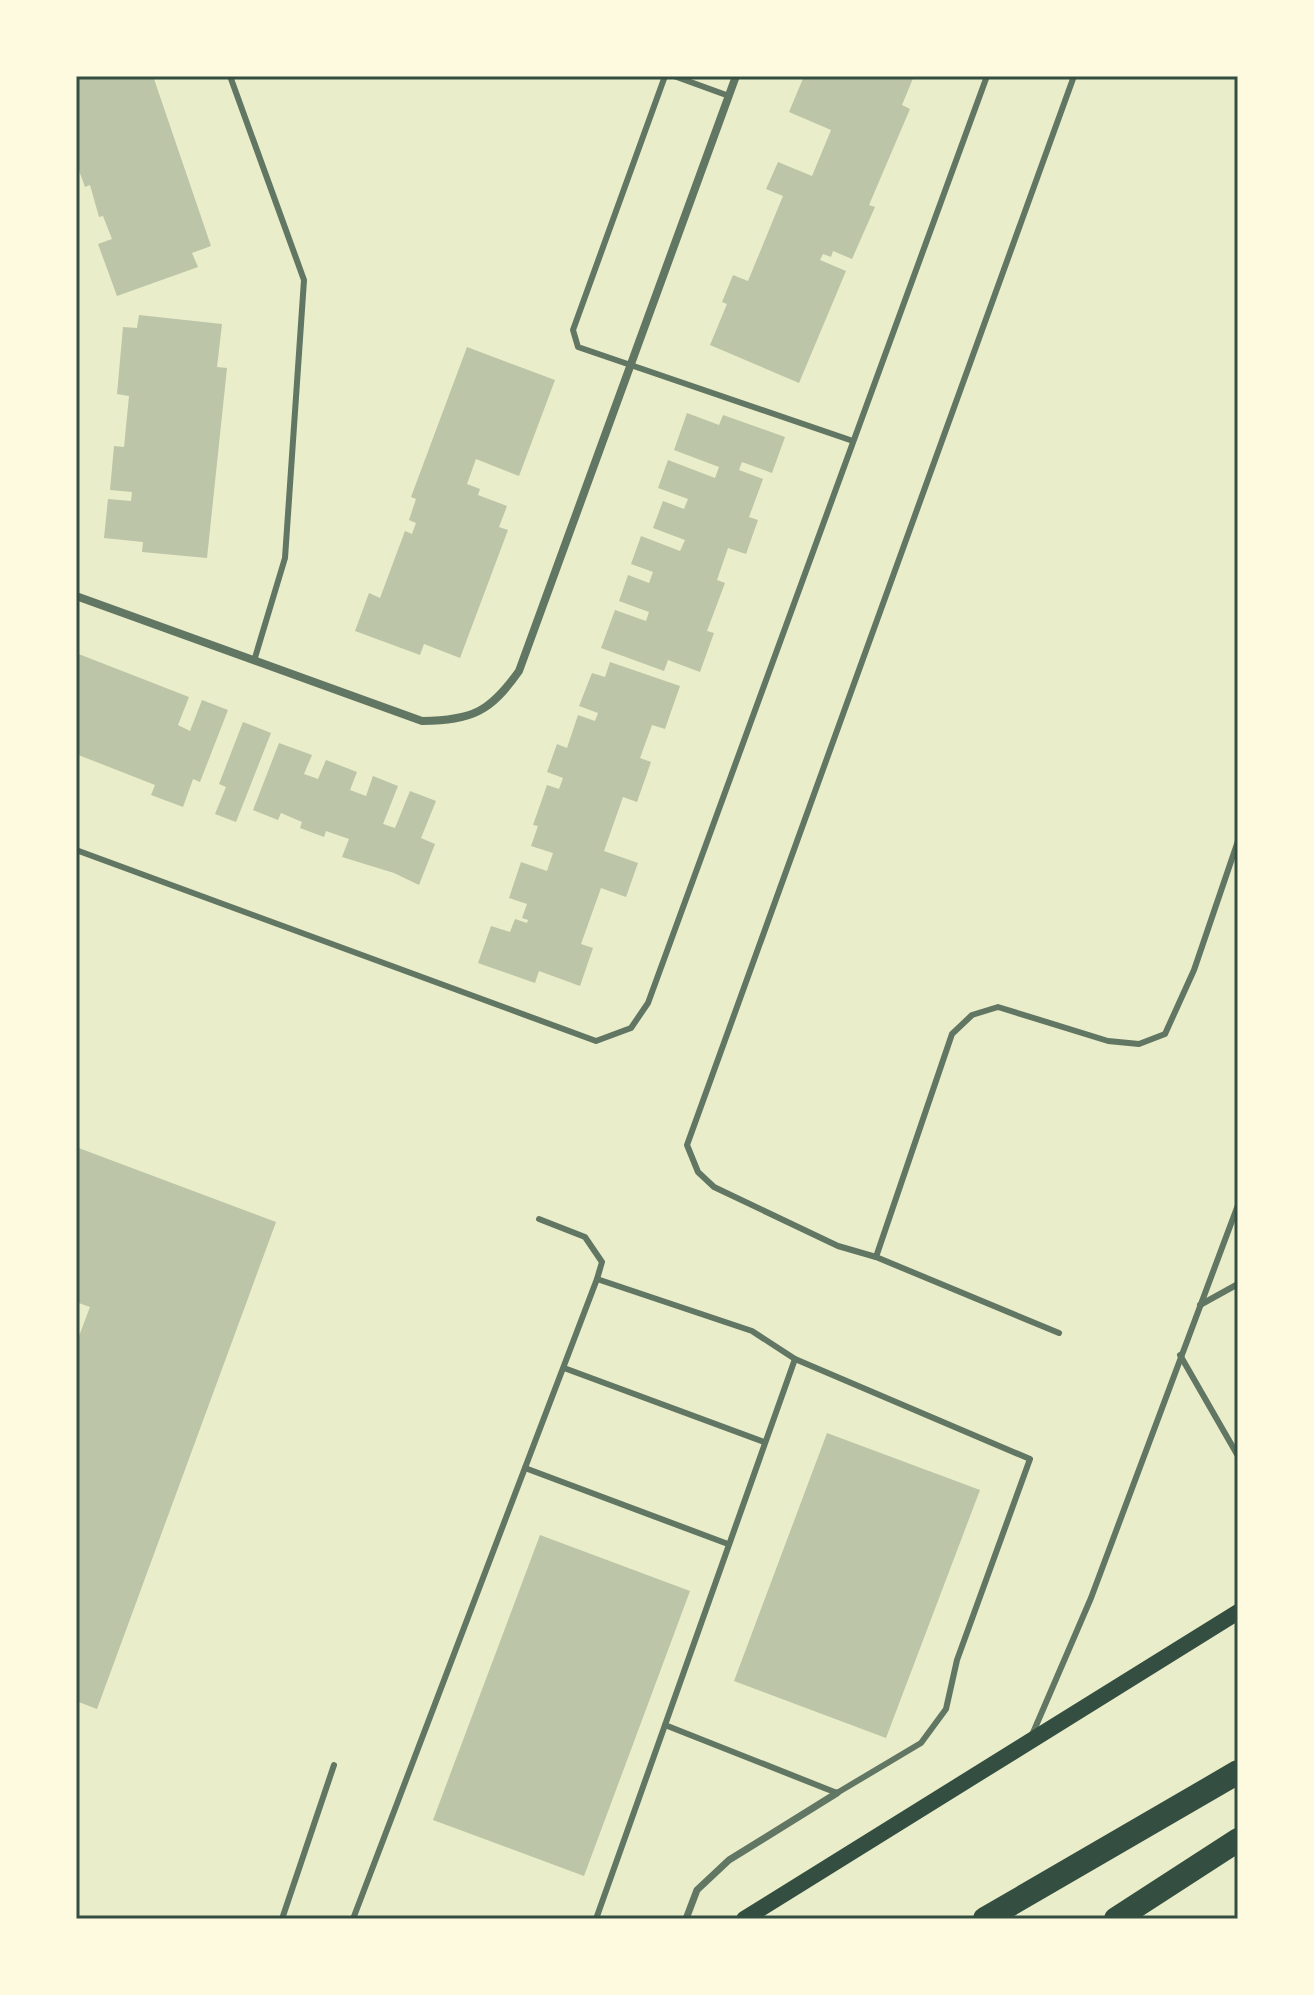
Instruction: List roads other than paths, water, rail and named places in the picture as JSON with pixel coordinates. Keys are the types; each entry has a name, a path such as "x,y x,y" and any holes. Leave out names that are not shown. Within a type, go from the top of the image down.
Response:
{"highway":[{"path":"985,1919 1238,1772"},
{"path":"1116,1919 1238,1840"}],"main road":[{"path":"744,1919 1238,1612"}],"street":[{"path":"76,596 422,721 455,720 497,701 519,671 736,76"},
{"path":"686,1919 697,1890 729,1860 837,1793"}],"lane":[{"path":"230,76 304,280 285,558 254,661"},
{"path":"665,76 573,330 578,347 853,441"},
{"path":"674,76 729,96"},
{"path":"76,850 596,1041 631,1028 648,1003 987,76"},
{"path":"1059,1333 876,1257 838,1246 714,1187 698,1172 687,1145 1074,76"},
{"path":"876,1257 952,1034 972,1015 998,1007 1108,1041 1139,1044 1165,1034 1194,970 1238,841"},
{"path":"1030,1739 1091,1598 1238,1205"},
{"path":"353,1919 602,1262 585,1237 539,1219"},
{"path":"597,1279 752,1331 795,1359 1030,1459 957,1660 946,1709 921,1743 837,1793 665,1725"},
{"path":"1200,1305 1238,1284"},
{"path":"1180,1355 1238,1456"},
{"path":"596,1919 795,1359"},
{"path":"564,1368 764,1442"},
{"path":"525,1468 728,1544"},
{"path":"282,1919 334,1765"}]}
